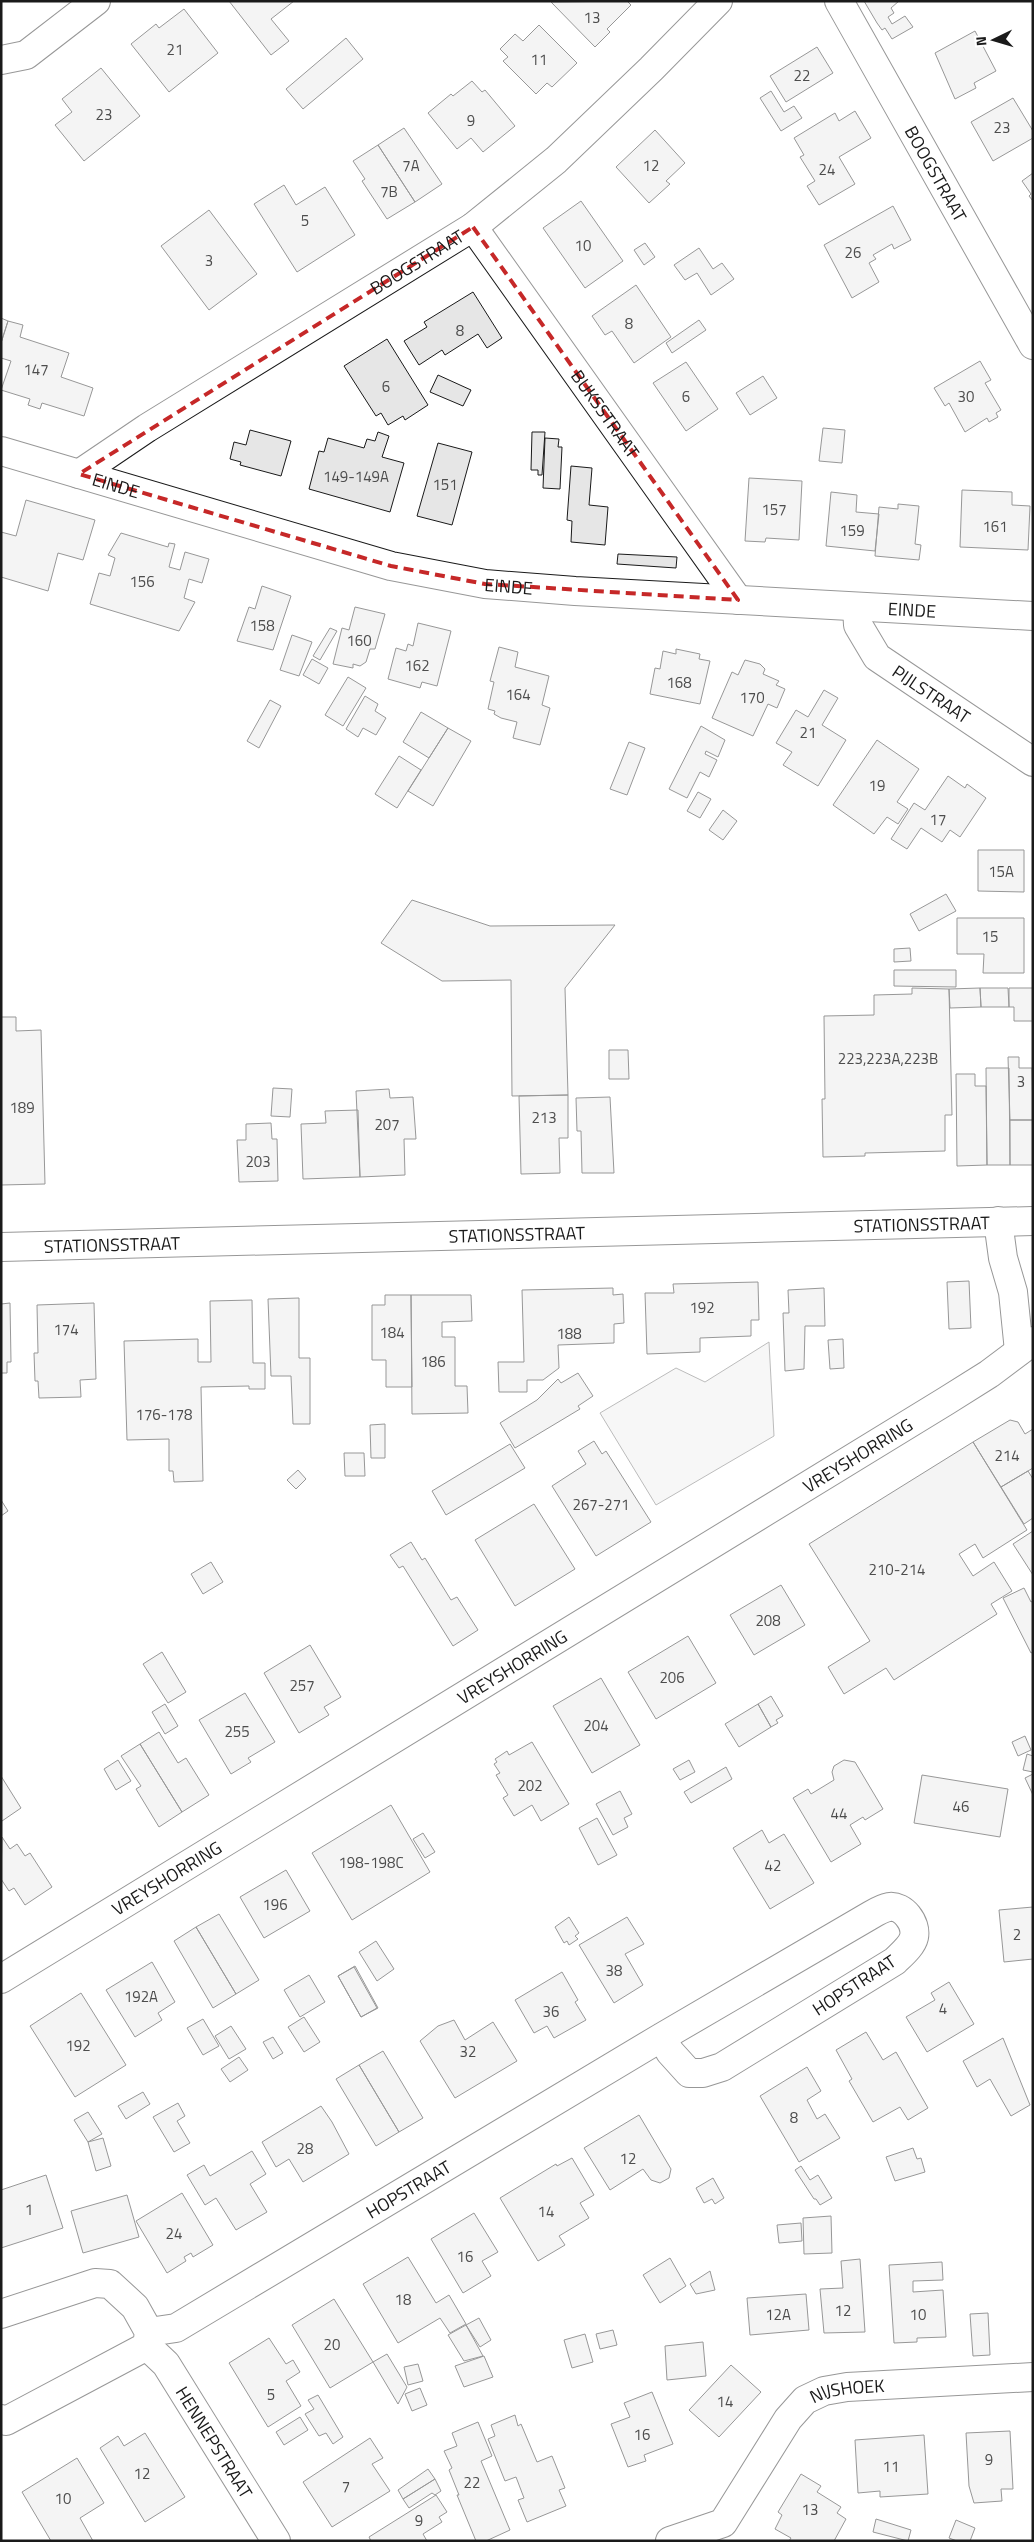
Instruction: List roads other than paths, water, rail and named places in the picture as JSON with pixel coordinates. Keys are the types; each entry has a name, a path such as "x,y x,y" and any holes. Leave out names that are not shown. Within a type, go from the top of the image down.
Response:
{"street":[{"path":"1,60 26,55 96,1"},
{"name":"BOOGSTRAAT","path":"79,474 146,428 472,227 556,160 651,69 718,1"},
{"name":"BOOGSTRAAT","path":"839,1 1033,345"},
{"name":"BUKSSTRAAT","path":"472,227 738,600"},
{"name":"EINDE","path":"1,451 391,566 486,584 1033,616"},
{"name":"PIJLSTRAAT","path":"856,607 858,625 877,657 1033,762"},
{"name":"STATIONSSTRAAT","path":"1,1246 1033,1220"},
{"name":"VREYSHORRING","path":"1,1979 1028,1351 1003,1258 998,1221"},
{"name":"HOPSTRAAT","path":"148,2339 176,2328 662,2037 871,1915 890,1907 904,1911 913,1922 914,1937 906,1951 895,1962 722,2067 703,2073 689,2073 670,2052 662,2037"},
{"name":"HENNEPSTRAAT","path":"1,2314 95,2283 110,2284 135,2307 148,2339 166,2364 276,2541"},
{"path":"1,2419 6,2421 148,2339"},
{"name":"NIJSHOEK","path":"670,2541 723,2523 788,2419 805,2400 824,2391 847,2387 1033,2377"}]}
